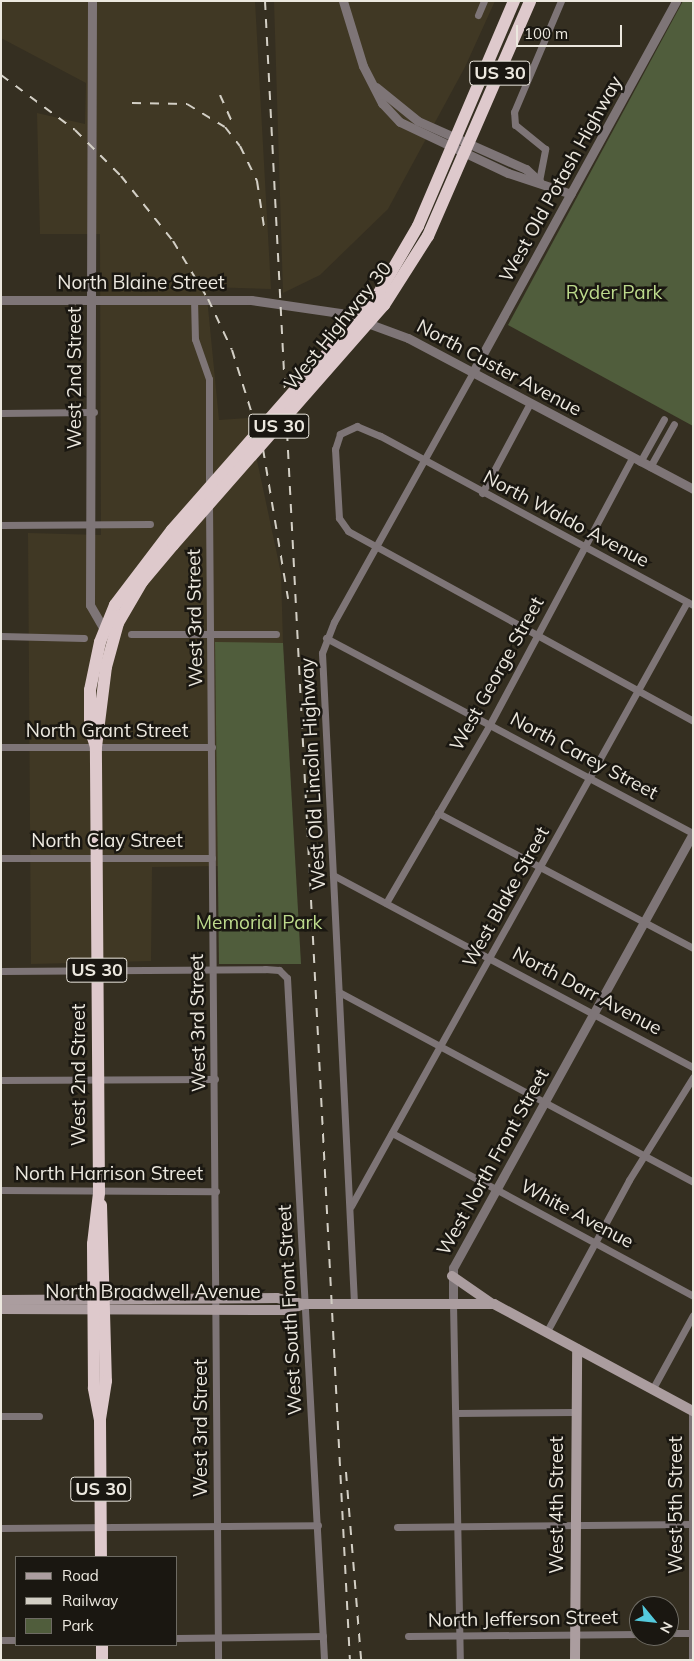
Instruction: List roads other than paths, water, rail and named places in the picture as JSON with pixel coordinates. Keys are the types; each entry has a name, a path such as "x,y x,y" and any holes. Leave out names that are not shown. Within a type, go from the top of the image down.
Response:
{"highway":[{"name":"West Highway 30","path":"109,632 126,586 172,530 380,302 410,244 514,1"},
{"name":"West Highway 30","path":"109,632 135,591 380,302 423,247 530,1"},
{"name":"West 2nd Street","path":"100,1420 106,1393 99,1193 96,747 109,632"},
{"name":"West 2nd Street","path":"101,1556 100,1420 94,1388 93,1311 102,1302"},
{"path":"102,1646 102,1660"}],"main road":[{"path":"452,1276 494,1304"},
{"name":"North Broadwell Avenue","path":"102,1302 217,1297 277,1298 304,1304 494,1304 692,1411"},
{"name":"North Broadwell Avenue","path":"1,1300 102,1302 217,1310 287,1310 304,1304"},
{"name":"North Broadwell Avenue","path":"1,1309 93,1311"},
{"name":"West 4th Street","path":"575,1660 574,1412 577,1350"}],"street":[{"name":"West 2nd Street","path":"92,1 94,412 90,609 109,632"},
{"path":"343,1 358,56 376,87 418,121 454,143 526,168 540,181 571,194"},
{"path":"478,15 484,1"},
{"path":"540,181 545,149 515,125 514,112 561,1"},
{"name":"West Old Potash Highway","path":"473,372 676,1"},
{"name":"North Blaine Street","path":"1,300 194,299 280,302"},
{"name":"West 3rd Street","path":"194,299 195,339 208,379 212,635 218,1660"},
{"name":"North Custer Avenue","path":"280,302 373,323 473,372 693,490"},
{"name":"West Old Lincoln Highway","path":"354,1303 351,1206 321,662 326,638 473,372"},
{"path":"482,493 530,403"},
{"path":"1,413 94,412"},
{"name":"West George Street","path":"386,903 490,724 584,548 636,460 664,419"},
{"path":"650,467 674,424"},
{"name":"North Waldo Avenue","path":"375,548 343,523 335,449 340,434 357,426 690,604"},
{"path":"1,525 150,524"},
{"path":"375,548 693,721"},
{"name":"West Blake Street","path":"351,1206 592,779 639,691 690,604"},
{"path":"131,634 276,634"},
{"path":"1,636 84,638"},
{"name":"North Carey Street","path":"326,638 693,833"},
{"name":"North Grant Street","path":"1,747 212,747"},
{"path":"438,813 693,948"},
{"name":"West North Front Street","path":"460,1660 452,1276 495,1188 693,833"},
{"name":"North Clay Street","path":"1,858 212,858"},
{"name":"North Darr Avenue","path":"333,875 693,1066"},
{"path":"1,971 214,969"},
{"name":"West South Front Street","path":"214,969 271,969 287,978 290,995 304,1304 318,1525 324,1660"},
{"path":"339,992 693,1182"},
{"path":"546,1333 644,1156 693,1077"},
{"path":"1,1080 215,1080"},
{"name":"White Avenue","path":"392,1133 693,1296"},
{"name":"North Harrison Street","path":"1,1190 99,1193 216,1191"},
{"path":"652,1390 693,1315"},
{"name":"West 5th Street","path":"692,1411 692,1660"},
{"path":"456,1413 574,1412"},
{"path":"1,1416 39,1416"},
{"path":"397,1527 574,1523 692,1524"},
{"path":"1,1528 318,1525"},
{"path":"679,1634 692,1633"},
{"name":"North Jefferson Street","path":"408,1636 629,1634"},
{"path":"178,1638 323,1636"},
{"path":"1,1640 15,1640"}],"railway":[{"path":"265,1 350,1660"},
{"path":"1,75 75,130 121,176 173,241 208,299 232,350 263,449 288,599"},
{"path":"220,95 233,124"},
{"path":"132,103 187,104 225,127 240,146 257,181 264,227"},
{"path":"346,1472 361,1660"}],"park label":[{"name":"Ryder Park","path":"614,293"},
{"name":"Memorial Park","path":"259,923"}]}
